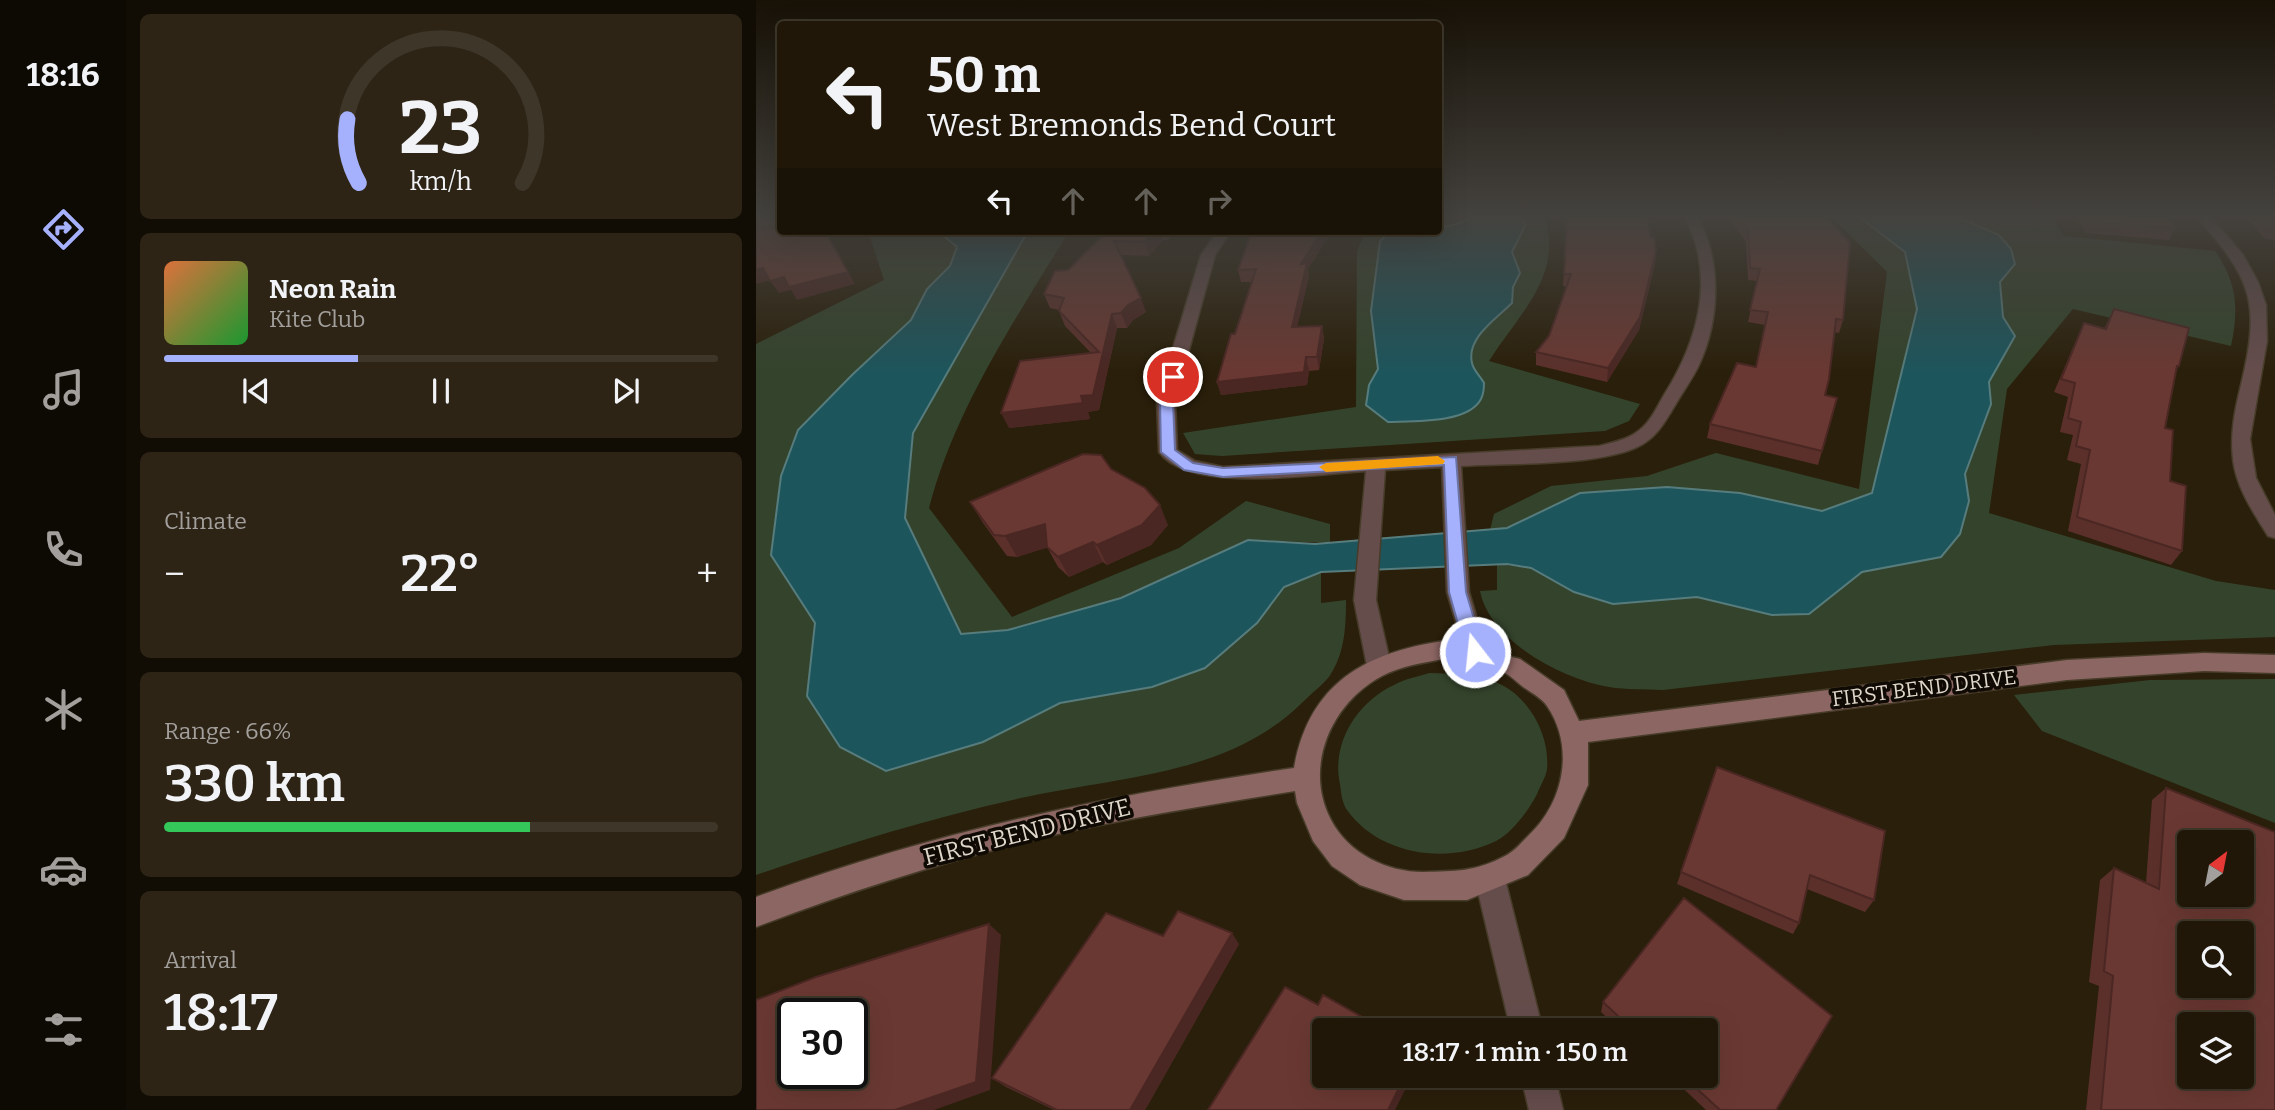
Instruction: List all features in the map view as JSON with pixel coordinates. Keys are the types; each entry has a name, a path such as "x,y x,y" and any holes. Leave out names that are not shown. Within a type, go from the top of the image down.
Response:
{"street":[{"path":"1204,268 1166,401 1168,452 1189,466 1223,473 1600,452 1630,444 1651,430 1691,365 1704,324 1709,278 1707,268"},
{"path":"2244,268 2259,305 2260,324 2241,429 2242,459 2255,497 2275,531"},
{"path":"1451,460 1458,592 1475,652"},
{"path":"1376,464 1365,600 1379,666"},
{"path":"1443,650 1475,652 1508,661 1537,679 1560,703 1574,733 1578,754 1578,776 1571,802 1558,826 1539,848 1514,867 1490,878 1463,887 1432,890 1402,886 1375,877 1352,864 1331,845 1312,812 1305,778 1310,743 1325,712 1349,685 1379,666 1410,654 1443,650"},
{"name":"FIRST BEND DRIVE","path":"1574,733 2067,670 2204,663 2275,664"},
{"name":"FIRST BEND DRIVE","path":"756,912 809,892 987,838 1116,808 1305,778"},
{"path":"1490,878 1524,1018"},
{"path":"1541,1088 1546,1110"}],"green space":[{"path":"880,268 948,268 927,289 911,320 798,430 771,555 815,623 807,696 840,747 887,771 983,742 1060,703 1152,687 1257,623 1284,587 1321,572 1321,603 1346,600 1344,637 1340,655 1324,683 1276,724 1244,744 1172,769 1021,798 954,814 756,875 756,344 884,280"},
{"path":"1007,268 1047,268 1008,331 971,400 940,471 929,508 1012,617 1179,548 1246,501 1330,524 1330,543 1248,540 1121,598 1008,630 961,634 905,518 913,433"},
{"path":"1357,268 1545,268 1535,294 1489,361 1640,404 1629,421 1605,431 1222,456 1195,454 1183,433 1356,407"},
{"path":"1883,268 1908,268 1917,309 1873,493 1822,511 1740,493 1667,487 1580,493 1507,528 1490,530 1494,514 1551,486 1647,476 1716,453 1859,489 1887,272"},
{"path":"2011,268 2225,268 2232,285 2235,308 2231,346 2073,309 2007,389 1989,513 2216,581 2275,590 2275,637 2054,645 1663,690 1629,689 1590,683 1550,666 1513,641 1486,609 1480,591 1497,590 1497,564 1531,568 1574,592 1613,604 1697,597 1772,615 1809,614 1862,572 1941,557 1969,501 1965,474 1991,404 1989,382 2014,336 2003,317 2000,282"},
{"path":"1429,673 1476,677 1502,685 1522,700 1530,710 1545,744 1546,772 1537,794 1514,827 1496,841 1457,853 1415,851 1395,846 1377,837 1347,810 1341,790 1339,754 1343,740 1358,713 1381,692 1402,681"},
{"path":"2275,679 2275,823 2042,731 2014,695 2150,680"}],"water":[{"path":"948,268 1007,268 913,433 905,518 961,634 1008,630 1121,598 1248,540 1315,544 1507,528 1580,493 1667,487 1740,493 1822,511 1872,493 1917,309 1908,268 2012,268 2000,282 2003,317 2015,336 1989,382 1991,404 1965,474 1969,501 1960,534 1941,557 1862,572 1809,614 1772,615 1697,597 1613,604 1574,592 1531,568 1507,564 1321,572 1284,587 1257,623 1205,668 1152,687 1060,703 983,742 886,771 840,747 807,696 815,623 771,555 781,476 798,430 911,320 927,289"},
{"path":"1377,268 1518,268 1520,273 1513,287 1512,303 1484,330 1473,345 1473,366 1484,383 1482,397 1474,407 1452,417 1388,422 1366,405 1369,385 1378,369 1371,311"}],"building":[{"path":"756,268 846,268 848,272 789,287 784,277 770,281 763,268 756,270"},
{"path":"1070,268 1127,268 1141,298 1128,305 1121,313 1112,314 1093,395 1081,396 1083,403 1001,413 1020,361 1099,352 1059,311 1064,298 1044,294 1055,271"},
{"path":"1239,268 1306,268 1292,327 1322,326 1317,357 1306,357 1304,372 1217,382 1231,334 1235,334 1256,269 1238,270"},
{"path":"1564,268 1652,268 1640,317 1608,368 1536,352 1549,336 1571,274 1564,274"},
{"path":"1750,268 1848,268 1843,320 1836,319 1825,395 1837,398 1822,451 1710,424 1737,363 1756,367 1768,312 1750,310 1760,269"},
{"path":"2114,309 2189,328 2177,366 2165,428 2173,430 2170,481 2186,486 2182,551 2077,517 2090,450 2076,446 2081,422 2068,418 2075,383 2061,379 2084,323 2106,329"},
{"path":"1083,454 1101,455 1111,469 1145,488 1160,505 1142,525 1097,545 1093,542 1058,557 1047,547 1045,524 1005,536 994,535 970,502"},
{"path":"1717,767 1885,831 1874,900 1810,875 1799,923 1681,872"},
{"path":"2166,788 2275,832 2275,1110 2101,1110 2113,976 2104,971 2114,868 2159,889"},
{"path":"1684,898 1832,1016 1776,1110 1720,1110 1696,1088 1718,1088 1718,1018 1620,1018 1603,1002"},
{"path":"1178,911 1232,933 1130,1110 1057,1110 992,1078 1106,913 1163,936"},
{"path":"989,924 976,1082 895,1110 756,1110 756,1000 816,977"},
{"path":"1285,987 1318,1005 1323,995 1364,1018 1312,1018 1312,1088 1399,1088 1388,1110 1208,1110"}],"slow traffic":[{"path":"1326,467 1438,461"}],"route":[{"path":"1173,377 1166,401 1168,452 1189,466 1223,473 1451,460 1458,592 1475,652"}]}
